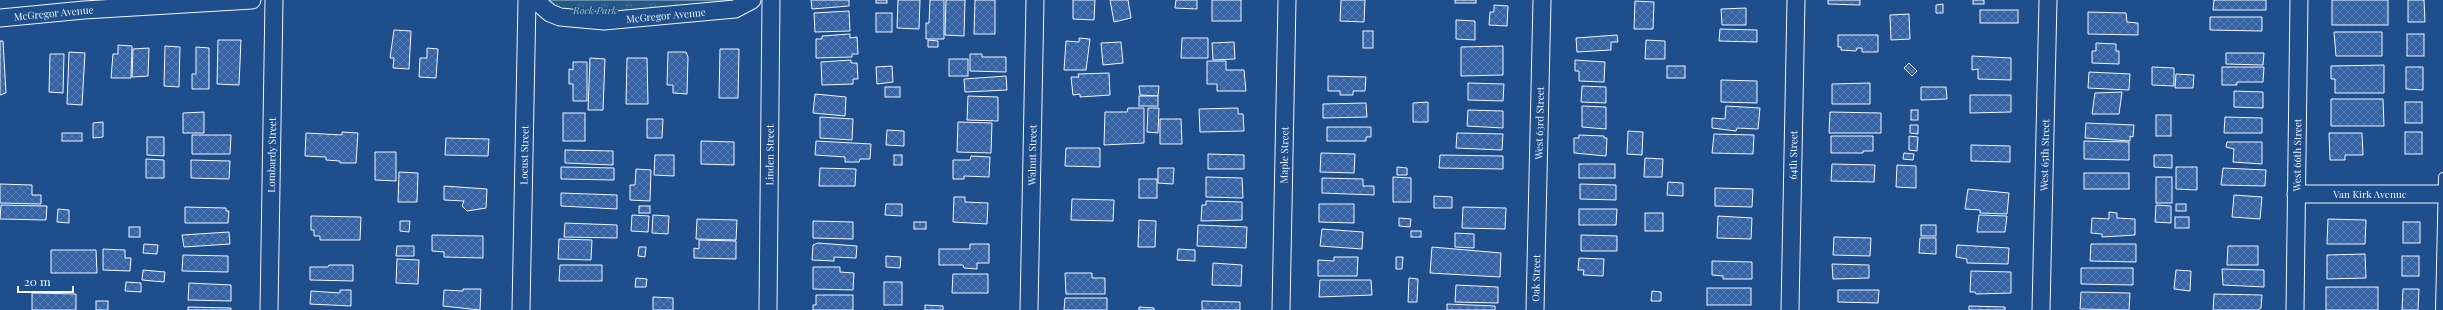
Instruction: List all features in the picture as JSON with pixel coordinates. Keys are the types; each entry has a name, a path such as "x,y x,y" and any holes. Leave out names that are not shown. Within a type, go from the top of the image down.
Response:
{"street":[{"name":"McGregor Avenue","path":"0,18 84,10 252,0"},
{"name":"Lombardy Street","path":"269,310 274,0"},
{"name":"Locust Street","path":"522,310 527,0"},
{"name":"McGregor Avenue","path":"535,0 550,13 560,17 604,21 735,9 752,0"},
{"name":"Linden Street","path":"768,310 771,0"},
{"name":"Walnut Street","path":"1029,310 1036,0"},
{"name":"Maple Street","path":"1281,310 1287,0"},
{"name":"West 63rd Street","path":"1536,245 1542,0"},
{"name":"64th Street","path":"1790,310 1796,0"},
{"name":"West 65th Street","path":"2041,310 2048,0"},
{"name":"West 66th Street","path":"2295,310 2299,0"},
{"name":"Van Kirk Avenue","path":"2296,194 2443,194"},
{"name":"Oak Street","path":"1535,310 1536,245"}],"lane":[{"path":"2440,310 2443,177"}],"green space":[{"name":"Rock Park","path":"535,0 752,0 568,19"}],"building":[{"path":"811,0 849,0 849,6 812,9"},
{"path":"876,0 887,0 887,3 876,3"},
{"path":"898,0 920,0 919,29 897,28"},
{"path":"930,0 944,0 944,39 926,39 926,23 929,23"},
{"path":"946,0 965,0 964,36 945,35"},
{"path":"975,0 995,0 995,34 974,34"},
{"path":"1073,0 1095,0 1094,20 1073,19"},
{"path":"1110,0 1128,0 1131,18 1114,22"},
{"path":"1176,0 1197,0 1197,9 1175,8"},
{"path":"1212,0 1241,0 1241,21 1212,21"},
{"path":"1341,0 1365,0 1364,22 1340,21"},
{"path":"1455,0 1476,0 1476,3 1455,3"},
{"path":"1828,0 1860,0 1860,5 1828,4"},
{"path":"1973,0 1984,0 1984,4 1973,4"},
{"path":"2214,0 2266,0 2266,10 2213,10"},
{"path":"2332,0 2388,0 2388,25 2332,25"},
{"path":"2408,0 2424,0 2425,22 2408,22"},
{"path":"1635,1 1654,2 1653,29 1634,29"},
{"path":"1943,4 1943,13 1936,13 1936,5"},
{"path":"1494,5 1508,6 1507,26 1489,25 1490,12 1494,12"},
{"path":"1746,8 1746,25 1722,25 1721,9"},
{"path":"1980,10 2018,10 2018,23 1980,23"},
{"path":"849,11 850,31 815,32 814,13"},
{"path":"2088,12 2126,13 2127,22 2138,23 2138,35 2088,34"},
{"path":"876,13 892,13 892,32 876,32"},
{"path":"1909,14 1910,39 1891,40 1890,15"},
{"path":"2210,17 2262,17 2262,31 2210,30"},
{"path":"1456,20 1475,21 1475,40 1456,39"},
{"path":"1720,29 1757,30 1757,42 1719,41"},
{"path":"394,30 411,31 409,69 393,68 394,58 390,58"},
{"path":"1363,31 1373,31 1373,48 1363,48"},
{"path":"2334,32 2382,32 2382,56 2336,56"},
{"path":"850,34 850,38 857,37 858,54 852,54 852,57 816,58 816,39 822,39 822,36"},
{"path":"2407,34 2424,34 2424,56 2407,56"},
{"path":"1617,35 1618,42 1611,42 1611,50 1577,52 1576,38"},
{"path":"1838,35 1878,35 1878,52 1862,52 1862,48 1857,48 1856,51 1841,50 1841,47 1838,47"},
{"path":"1079,38 1090,39 1086,70 1064,70 1066,41 1079,42"},
{"path":"1182,38 1208,38 1208,58 1181,58"},
{"path":"218,40 241,40 239,85 217,84"},
{"path":"928,40 938,41 938,47 928,47"},
{"path":"1646,40 1665,41 1665,59 1645,59"},
{"path":"0,41 3,41 6,93 0,95"},
{"path":"1121,42 1123,63 1103,65 1101,43"},
{"path":"1234,42 1235,59 1213,60 1212,43"},
{"path":"2096,43 2116,44 2116,51 2119,51 2119,64 2092,63 2092,51 2096,51"},
{"path":"118,45 132,46 131,78 111,78 113,54 118,54"},
{"path":"165,46 180,47 179,87 164,86"},
{"path":"1503,46 1503,75 1461,76 1461,47"},
{"path":"196,47 209,48 209,89 192,89 192,74 196,74"},
{"path":"149,48 148,76 132,77 133,49"},
{"path":"427,48 438,49 436,78 419,77 420,58 427,58"},
{"path":"720,49 739,49 738,98 719,98"},
{"path":"69,52 85,53 82,105 67,104"},
{"path":"668,52 686,52 688,57 687,94 673,93 673,85 667,85"},
{"path":"2226,53 2264,53 2263,65 2226,64"},
{"path":"50,54 64,54 63,93 49,92"},
{"path":"970,54 982,54 982,57 1006,57 1006,72 970,71"},
{"path":"1972,56 2011,58 2011,80 1978,79 1978,69 1972,70"},
{"path":"590,58 605,59 603,110 588,110"},
{"path":"627,58 647,58 648,104 626,104"},
{"path":"949,59 968,59 968,76 949,76"},
{"path":"851,60 851,63 857,63 858,79 853,79 853,84 822,85 821,62"},
{"path":"1575,60 1605,62 1604,82 1579,81 1579,71 1575,71"},
{"path":"1207,61 1226,61 1226,70 1244,70 1246,91 1217,91 1217,84 1207,84"},
{"path":"573,62 587,62 587,101 573,101 573,84 569,84 569,69 573,70"},
{"path":"1909,63 1917,71 1912,76 1904,68"},
{"path":"2384,65 2384,93 2335,93 2335,79 2331,79 2331,66"},
{"path":"892,66 893,82 877,84 876,67"},
{"path":"1667,66 1685,66 1685,78 1667,78"},
{"path":"2152,67 2174,68 2174,86 2152,85"},
{"path":"2222,67 2264,67 2263,82 2237,82 2237,85 2222,85"},
{"path":"2406,67 2423,67 2423,90 2406,89"},
{"path":"2089,72 2130,74 2129,90 2088,88"},
{"path":"1109,73 1110,95 1080,97 1080,94 1073,95 1071,77 1079,77 1078,74"},
{"path":"2176,74 2194,75 2193,88 2175,88"},
{"path":"1006,76 1007,90 965,92 964,79"},
{"path":"1328,76 1366,77 1365,91 1353,91 1353,95 1340,95 1340,91 1328,91"},
{"path":"1721,80 1757,81 1757,103 1721,102"},
{"path":"1468,83 1504,84 1503,101 1468,100"},
{"path":"1870,83 1870,104 1832,104 1832,84"},
{"path":"1139,86 1159,86 1158,96 1140,95"},
{"path":"1582,86 1606,87 1606,103 1581,102"},
{"path":"885,87 900,87 900,97 885,97"},
{"path":"1921,87 1946,87 1947,99 1921,100"},
{"path":"2234,91 2263,92 2263,108 2234,107"},
{"path":"2122,92 2119,114 2092,114 2095,93"},
{"path":"815,94 846,97 845,116 813,113"},
{"path":"1970,95 2011,95 2011,112 1970,113"},
{"path":"968,96 998,97 998,121 967,120"},
{"path":"1139,96 1158,96 1158,106 1139,106"},
{"path":"2331,99 2383,99 2384,126 2331,126"},
{"path":"1428,102 1428,122 1413,122 1413,103"},
{"path":"2405,102 2422,102 2422,123 2405,123"},
{"path":"1366,103 1367,117 1323,118 1323,104"},
{"path":"1582,106 1606,107 1606,129 1582,127"},
{"path":"1726,106 1760,108 1758,129 1737,128 1736,131 1712,128 1712,118 1725,119"},
{"path":"1128,108 1144,108 1144,143 1104,145 1105,112 1127,112"},
{"path":"1148,108 1159,108 1158,133 1147,132"},
{"path":"1238,108 1238,114 1243,114 1244,131 1200,132 1199,109"},
{"path":"1468,110 1503,111 1503,128 1467,126"},
{"path":"1911,110 1918,110 1918,120 1911,120"},
{"path":"204,112 204,133 183,133 183,113"},
{"path":"1830,112 1881,113 1881,133 1829,133"},
{"path":"563,113 585,113 585,141 563,141"},
{"path":"2156,115 2171,115 2171,136 2156,136"},
{"path":"820,117 853,119 852,140 820,138"},
{"path":"2225,117 2262,118 2262,133 2224,133"},
{"path":"647,119 663,119 662,138 647,138"},
{"path":"1160,119 1181,119 1182,144 1160,144"},
{"path":"103,122 103,137 93,138 93,123"},
{"path":"958,122 992,123 991,153 957,152"},
{"path":"2086,123 2134,125 2133,137 2130,136 2130,141 2085,138"},
{"path":"1910,125 1918,125 1918,134 1910,133"},
{"path":"1327,127 1371,127 1371,137 1366,137 1366,141 1327,141"},
{"path":"887,130 904,131 904,146 886,145"},
{"path":"1628,131 1643,132 1642,155 1627,154"},
{"path":"342,132 358,133 356,163 340,163 340,161 326,160 326,157 305,156 306,133 342,135"},
{"path":"2405,132 2422,132 2422,154 2405,154"},
{"path":"62,133 82,133 82,141 62,141"},
{"path":"1457,133 1503,134 1502,150 1456,148"},
{"path":"2329,133 2362,133 2363,155 2345,155 2345,160 2330,160"},
{"path":"1714,134 1754,135 1753,154 1712,153"},
{"path":"192,135 231,135 230,154 192,154"},
{"path":"1579,135 1604,136 1604,138 1607,138 1606,156 1574,153 1574,138 1579,138"},
{"path":"1831,136 1873,136 1873,151 1863,151 1863,153 1831,153"},
{"path":"1909,136 1918,137 1917,151 1909,150"},
{"path":"147,137 164,137 164,156 147,155"},
{"path":"446,138 489,139 488,156 445,155"},
{"path":"701,141 734,142 734,165 701,164"},
{"path":"816,141 871,144 870,159 860,159 859,162 845,162 845,157 815,155"},
{"path":"2084,141 2129,142 2129,160 2084,159"},
{"path":"2227,142 2262,142 2262,164 2233,162 2234,149 2226,147"},
{"path":"1971,145 2010,146 2010,162 1971,161"},
{"path":"1066,148 1100,148 1100,167 1065,166"},
{"path":"565,150 613,151 613,165 565,163"},
{"path":"375,152 396,152 396,181 375,180"},
{"path":"1321,153 1355,154 1354,173 1320,172"},
{"path":"1904,153 1914,154 1913,160 1903,159"},
{"path":"1208,154 1244,155 1244,169 1208,169"},
{"path":"655,155 674,155 674,176 654,175"},
{"path":"894,155 902,155 902,165 894,165"},
{"path":"1440,155 1503,156 1503,169 1439,168"},
{"path":"2154,155 2172,155 2172,168 2154,167"},
{"path":"971,156 990,157 989,177 964,176 964,179 953,179 953,160 970,160"},
{"path":"1645,158 1663,159 1662,177 1644,177"},
{"path":"146,159 164,160 164,178 146,178"},
{"path":"191,160 230,161 229,179 191,178"},
{"path":"1579,164 1615,164 1615,178 1579,178"},
{"path":"1832,164 1875,165 1874,182 1831,181"},
{"path":"1897,165 1916,166 1916,188 1896,187"},
{"path":"561,167 614,168 614,180 561,179"},
{"path":"1397,167 1407,168 1407,175 1397,175"},
{"path":"2176,167 2197,167 2197,190 2176,189"},
{"path":"820,168 856,169 855,186 819,186"},
{"path":"1158,168 1174,168 1173,184 1158,183"},
{"path":"2223,168 2266,170 2265,186 2221,185"},
{"path":"636,169 651,170 650,201 630,200 630,185 635,185"},
{"path":"399,172 418,173 417,202 398,202"},
{"path":"2084,173 2129,173 2129,189 2084,189"},
{"path":"1206,177 1242,178 1243,198 1206,197"},
{"path":"1393,177 1411,178 1411,202 1393,202"},
{"path":"2156,177 2172,177 2172,203 2156,203"},
{"path":"1322,178 1363,179 1363,186 1374,186 1374,195 1322,193"},
{"path":"1139,179 1157,179 1157,198 1139,198"},
{"path":"1668,182 1683,183 1683,196 1667,195"},
{"path":"0,184 32,185 32,195 41,195 41,204 0,203"},
{"path":"1580,184 1616,185 1616,200 1580,199"},
{"path":"444,186 487,189 486,208 467,211 462,206 464,201 444,200"},
{"path":"1715,188 1753,189 1752,207 1715,206"},
{"path":"1968,189 2009,193 2007,214 1980,213 1980,210 1965,209"},
{"path":"561,193 617,195 617,209 561,206"},
{"path":"2234,195 2262,197 2260,219 2232,217"},
{"path":"1434,196 1452,197 1452,208 1434,208"},
{"path":"954,197 965,197 965,202 988,203 987,224 953,222"},
{"path":"1072,199 1114,200 1113,221 1071,220"},
{"path":"1206,201 1242,202 1242,220 1201,221 1202,205 1206,205"},
{"path":"886,204 902,204 902,216 885,215"},
{"path":"1319,204 1354,204 1354,223 1319,222"},
{"path":"2176,204 2186,204 2186,211 2176,211"},
{"path":"1,205 47,206 46,220 0,219"},
{"path":"2156,205 2171,206 2171,223 2155,222"},
{"path":"639,206 650,206 650,213 639,213"},
{"path":"185,207 226,208 226,211 229,211 228,223 185,223"},
{"path":"1463,207 1506,208 1505,229 1462,228"},
{"path":"58,209 69,210 69,223 57,222"},
{"path":"1579,209 1617,209 1616,225 1579,225"},
{"path":"2109,212 2117,213 2117,218 2135,219 2135,235 2102,237 2102,234 2091,233 2092,218 2109,219"},
{"path":"1645,213 1663,213 1663,231 1645,231"},
{"path":"632,215 649,216 648,232 631,231"},
{"path":"653,215 669,216 668,234 652,233"},
{"path":"1979,215 2007,216 2005,232 1977,232"},
{"path":"311,216 361,217 360,240 320,240 320,236 314,236 314,230 311,230"},
{"path":"1718,216 1752,218 1751,239 1717,238"},
{"path":"2175,217 2189,217 2189,228 2175,228"},
{"path":"1399,218 1411,219 1410,227 1399,226"},
{"path":"697,219 737,220 736,240 696,239"},
{"path":"2328,219 2366,220 2365,244 2327,244"},
{"path":"1139,220 1156,221 1155,247 1138,247"},
{"path":"400,221 410,221 409,232 400,231"},
{"path":"813,221 853,222 853,239 813,238"},
{"path":"914,222 926,222 926,229 914,229"},
{"path":"2403,222 2420,222 2420,243 2403,243"},
{"path":"565,223 617,225 617,238 564,237"},
{"path":"1198,225 1247,227 1246,248 1197,246"},
{"path":"1921,225 1936,225 1936,236 1921,236"},
{"path":"129,227 140,227 140,237 129,237"},
{"path":"1322,229 1363,232 1362,249 1320,246"},
{"path":"1411,231 1421,231 1421,237 1411,237"},
{"path":"229,232 230,244 184,247 182,235"},
{"path":"1455,233 1474,234 1474,248 1455,247"},
{"path":"432,235 483,236 483,258 444,257 444,252 432,251"},
{"path":"1581,235 1617,236 1617,251 1581,251"},
{"path":"1834,237 1871,238 1870,256 1833,255"},
{"path":"1920,238 1936,238 1936,254 1919,253"},
{"path":"559,239 592,240 591,260 558,259"},
{"path":"699,240 736,241 736,259 694,258 694,248 699,249"},
{"path":"818,243 857,246 856,258 834,257 834,261 812,260 813,245"},
{"path":"144,244 158,245 157,254 143,253"},
{"path":"970,244 989,244 989,263 977,263 977,269 964,268 963,265 939,265 939,249 970,249"},
{"path":"2091,244 2136,244 2136,262 2090,261"},
{"path":"1957,245 2009,248 2008,264 1967,263 1967,259 1956,257"},
{"path":"397,246 414,246 414,256 396,256"},
{"path":"2228,246 2258,246 2258,265 2227,265"},
{"path":"639,247 646,247 645,257 638,256"},
{"path":"1432,247 1501,253 1500,277 1430,273"},
{"path":"103,249 125,250 125,258 131,258 130,271 103,270"},
{"path":"1178,249 1195,250 1195,261 1177,260"},
{"path":"51,250 96,250 97,273 51,273"},
{"path":"2365,254 2366,278 2327,279 2327,255"},
{"path":"183,255 228,256 228,272 182,271"},
{"path":"886,256 901,257 900,268 886,267"},
{"path":"2402,256 2419,256 2419,276 2402,276"},
{"path":"1334,257 1358,257 1357,276 1318,276 1318,260 1334,261"},
{"path":"1396,257 1403,257 1402,269 1396,269"},
{"path":"1579,258 1604,259 1603,276 1583,275 1584,270 1578,270"},
{"path":"397,259 419,260 418,284 396,283"},
{"path":"1712,261 1752,262 1752,279 1723,279 1723,276 1712,275"},
{"path":"1213,263 1242,265 1241,286 1212,285"},
{"path":"1832,264 1869,265 1869,278 1833,279"},
{"path":"329,265 353,265 353,281 310,280 310,267 328,267"},
{"path":"560,265 602,265 602,281 559,281"},
{"path":"813,267 840,267 840,272 854,273 853,290 813,289"},
{"path":"2081,268 2133,268 2133,285 2081,284"},
{"path":"2222,269 2264,270 2264,287 2223,285"},
{"path":"143,270 165,272 164,282 142,280"},
{"path":"2176,270 2191,271 2190,291 2174,289"},
{"path":"1971,271 2011,272 2011,293 1976,294 1975,292 1970,292"},
{"path":"1065,273 1092,273 1092,278 1105,278 1105,294 1066,294"},
{"path":"953,274 988,274 988,293 952,293"},
{"path":"636,278 647,279 646,287 635,287"},
{"path":"1409,278 1418,279 1417,302 1408,302"},
{"path":"1320,280 1371,280 1372,295 1319,297"},
{"path":"126,282 141,283 141,292 125,291"},
{"path":"884,282 902,282 902,305 884,305"},
{"path":"189,283 231,285 231,301 188,300"},
{"path":"1456,285 1498,287 1498,303 1455,302"},
{"path":"2326,287 2378,287 2378,310 2326,310"},
{"path":"1707,288 1751,288 1751,305 1707,305"},
{"path":"463,289 481,289 480,310 443,306 444,290 463,291"},
{"path":"2403,289 2419,289 2418,310 2402,310"},
{"path":"340,290 351,290 351,306 310,304 311,291 340,293"},
{"path":"1838,290 1879,290 1878,303 1838,302"},
{"path":"1652,291 1661,292 1661,301 1651,301"},
{"path":"2081,292 2130,293 2129,310 2080,309"},
{"path":"32,293 76,294 76,310 32,310"},
{"path":"2214,294 2262,295 2261,308 2258,310 2213,310"},
{"path":"816,295 853,295 853,310 813,310 813,305 816,305"},
{"path":"653,297 673,298 673,310 653,310"},
{"path":"1065,298 1107,298 1107,310 1064,310"},
{"path":"96,301 108,301 108,310 96,310"},
{"path":"1202,301 1240,302 1240,310 1202,310"},
{"path":"1447,304 1495,306 1495,310 1447,310"},
{"path":"925,305 943,306 943,310 925,310"},
{"path":"1969,306 2005,307 2005,310 1969,310"},
{"path":"188,307 231,308 231,310 188,310"},
{"path":"1139,307 1154,308 1154,310 1139,310"}]}
